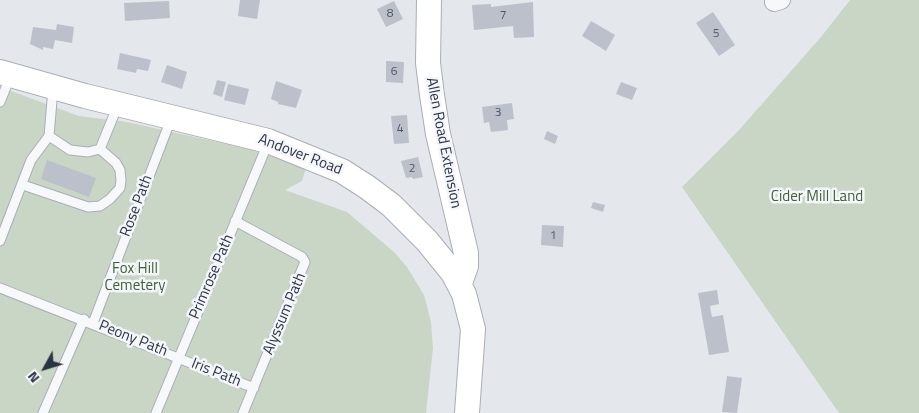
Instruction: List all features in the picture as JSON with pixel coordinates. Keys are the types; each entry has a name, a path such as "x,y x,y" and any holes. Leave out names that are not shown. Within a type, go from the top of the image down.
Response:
{"main road":[{"name":"Allen Road Extension","path":"429,1 428,63 432,95 438,134 466,253 466,266 460,283"},
{"name":"Andover Road","path":"5,73 53,87 268,141 334,167 367,187 412,225 449,267 460,283 468,306 472,329 467,413"}],"lane":[{"path":"0,102 5,73"},
{"path":"0,242 31,160 49,136 53,87"},
{"path":"100,149 119,104"},
{"name":"Rose Path","path":"43,413 88,321 172,117"},
{"path":"49,136 70,150 88,152 100,149"},
{"name":"Primrose Path","path":"156,413 268,141"},
{"path":"23,185 74,204 88,207 100,206 120,188 121,180 120,170 116,163 100,149"},
{"name":"Alyssum Path","path":"235,221 302,257 305,262 243,413"},
{"name":"Peony Path","path":"0,288 179,358"},
{"name":"Iris Path","path":"179,358 254,388"}],"green space":[{"name":"Cider Mill Land","path":"850,0 919,0 919,413 839,413 682,187 739,130 821,37"},
{"name":"Fox Hill Cemetery","path":"0,87 79,116 127,122 249,149 306,168 302,181 285,190 347,212 394,252 407,267 424,295 431,322 433,348 426,413 0,413"}],"building":[{"path":"240,0 260,0 257,19 238,16"},
{"path":"169,1 170,18 125,21 124,3"},
{"path":"394,1 403,19 386,27 377,9"},
{"path":"533,2 534,37 514,38 513,26 474,30 472,5 491,4 491,7"},
{"path":"713,12 735,45 719,56 696,23"},
{"path":"591,21 615,35 606,51 582,36"},
{"path":"57,24 74,27 72,43 55,40 53,49 43,47 43,50 30,44 33,27 56,30"},
{"path":"120,53 151,60 148,71 137,69 136,73 117,69"},
{"path":"386,61 404,62 403,83 386,82"},
{"path":"167,65 187,72 182,89 161,82"},
{"path":"217,80 226,82 222,97 213,94"},
{"path":"276,81 302,90 296,108 278,104 278,102 271,99"},
{"path":"621,82 637,88 632,100 616,94"},
{"path":"228,84 249,89 245,105 224,100"},
{"path":"512,103 514,119 507,120 508,130 491,132 489,122 484,123 482,107"},
{"path":"407,115 409,143 394,144 391,116"},
{"path":"547,131 558,136 555,144 544,139"},
{"path":"418,157 423,177 406,178 401,161"},
{"path":"47,160 96,178 89,197 41,179"},
{"path":"593,202 605,205 603,212 591,208"},
{"path":"542,225 564,226 563,247 541,245"},
{"path":"717,290 719,304 710,306 712,317 723,315 729,352 709,355 698,293"},
{"path":"727,376 742,378 737,413 722,412"}]}
